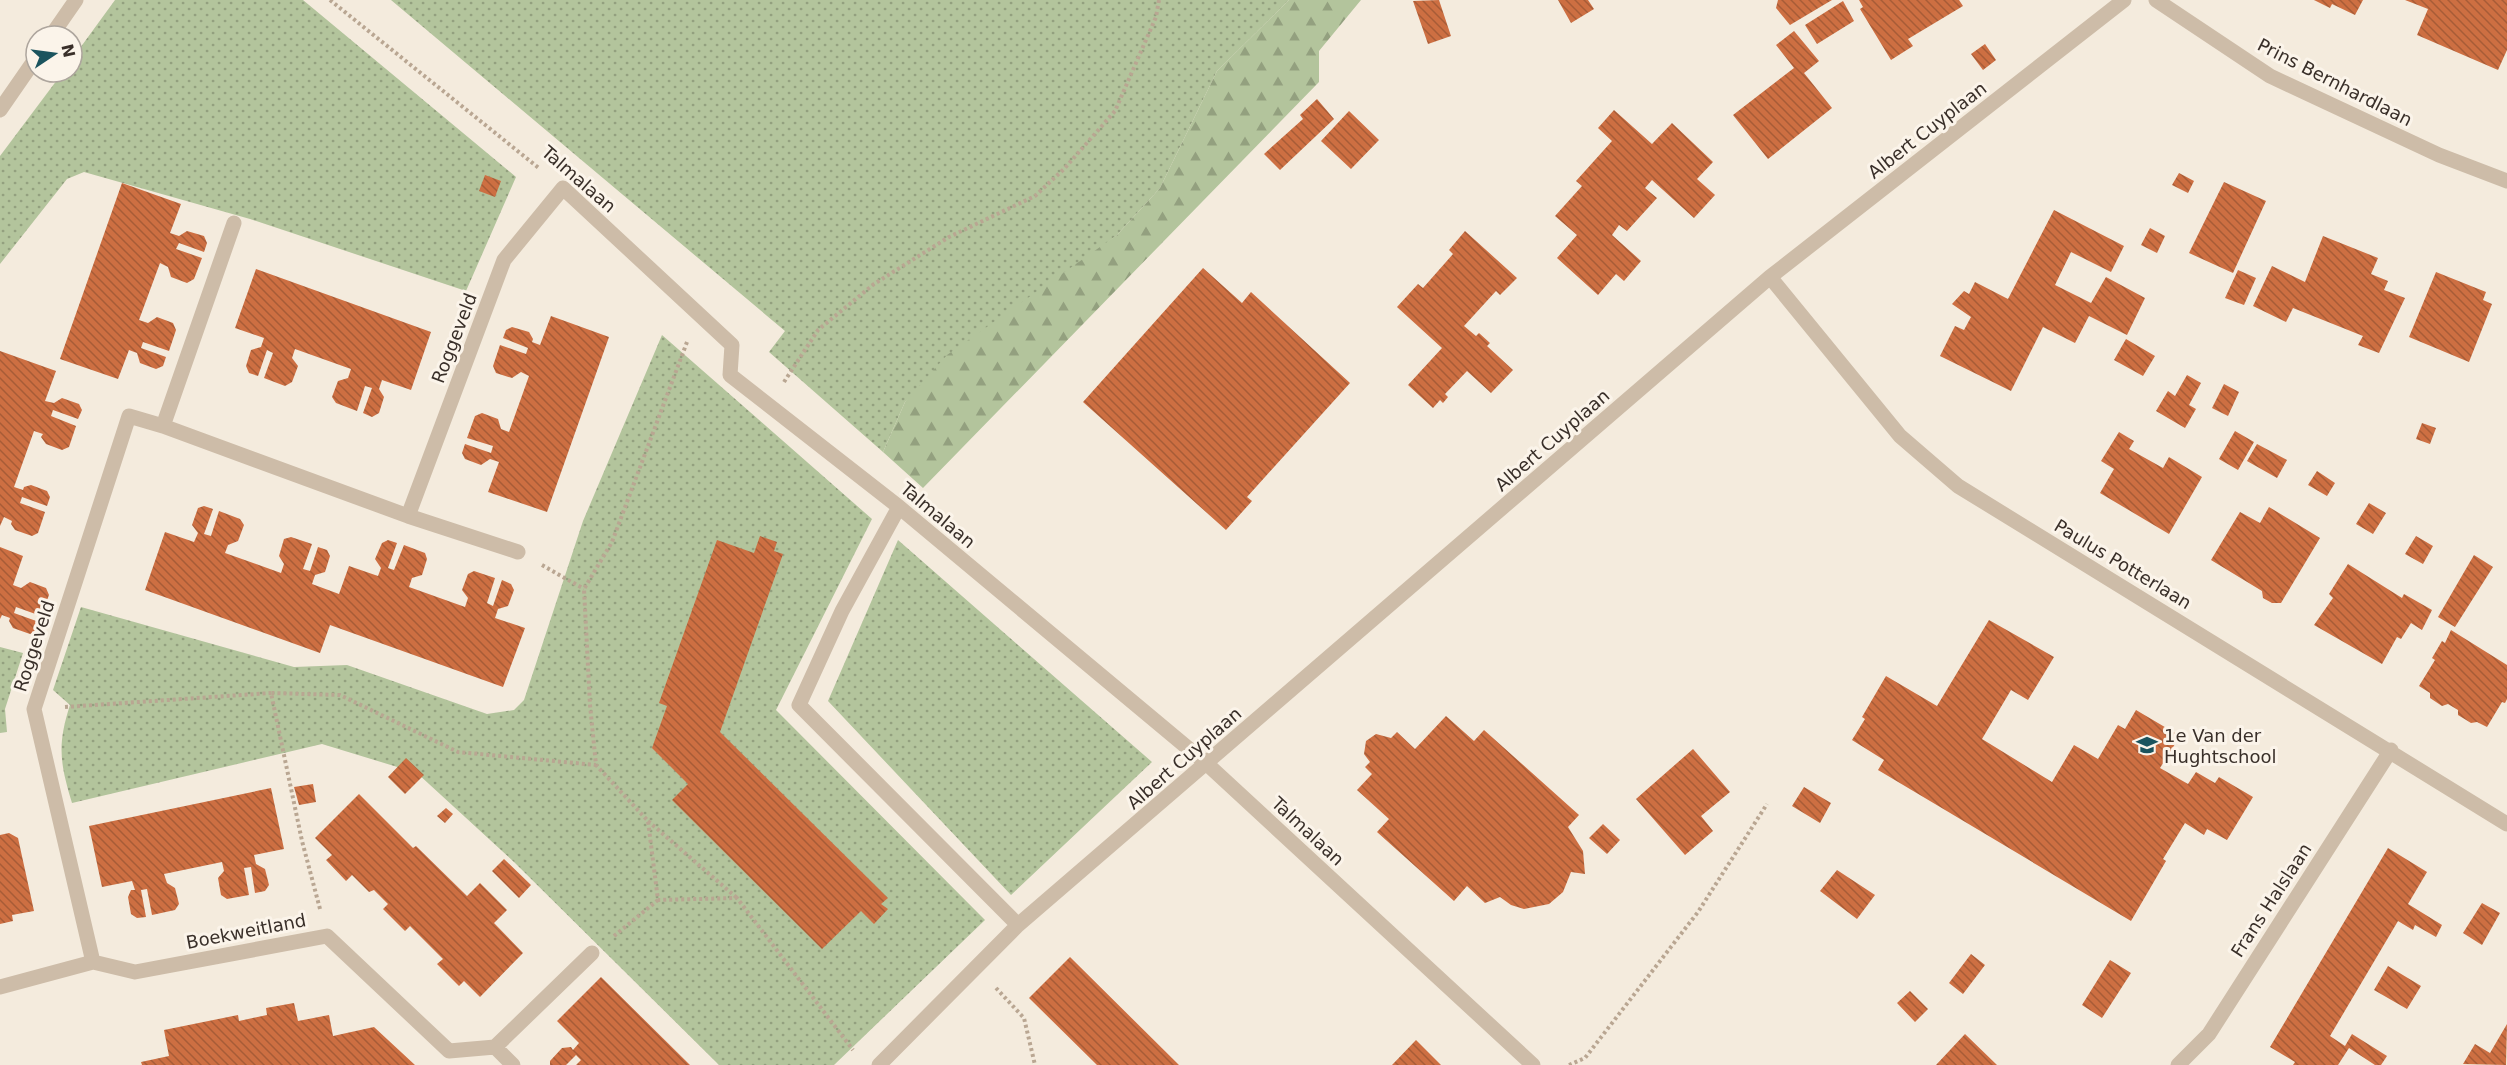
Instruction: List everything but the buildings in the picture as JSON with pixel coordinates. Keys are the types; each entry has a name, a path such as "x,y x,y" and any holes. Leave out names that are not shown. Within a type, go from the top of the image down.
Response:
{"street":[{"path":"59,24 76,0"},
{"name":"Albert Cuyplaan","path":"879,1065 1018,925 1770,277 2124,0"},
{"name":"Prins Bernhardlaan","path":"2156,0 2271,76 2439,155 2507,181"},
{"path":"0,110 24,75"},
{"name":"Talmalaan","path":"563,188 732,345 730,375 899,507 1207,764 1533,1065"},
{"name":"Roggeveld","path":"408,516 504,260 563,188"},
{"path":"163,426 234,223"},
{"name":"Paulus Potterlaan","path":"1770,277 1900,436 1958,486 2391,750 2507,824"},
{"name":"Roggeveld","path":"93,962 34,709 129,416 163,426 408,516 518,552"},
{"path":"899,507 842,611 799,705 1018,925"},
{"name":"Frans Halslaan","path":"2178,1065 2209,1034 2391,750"},
{"name":"Boekweitland","path":"0,987 93,962 135,972 327,936 449,1051 495,1047"},
{"path":"513,1065 495,1047 592,953"}],"path":[{"name":"Talmalaan","path":"330,0 563,188"},
{"path":"768,405 818,330 874,284 949,237 1035,196 1064,169 1115,111 1156,17 1159,0"},
{"path":"698,314 612,542 584,589 596,765 648,821 737,898 858,1056"},
{"path":"518,552 584,589"},
{"path":"34,709 271,693 340,695 458,752 596,765"},
{"path":"271,693 302,841 327,936"},
{"path":"1569,1065 1585,1058 1698,912 1767,804"},
{"path":"648,821 658,900"},
{"path":"592,953 658,900 737,898"},
{"path":"975,966 1024,1018 1035,1065"}],"green space":[{"path":"115,0 303,0 516,177 466,291 250,219 84,172 67,179 0,264 0,156 54,84 84,84 84,43"},
{"path":"391,0 1289,0 1217,71 1160,188 1117,235 905,402 883,452 769,352 785,331"},
{"path":"1289,0 1361,0 1319,51 1319,82 923,488 883,452 905,402 947,355 1117,235 1160,188 1217,71"},
{"path":"662,335 872,519 776,710 985,920 834,1065 719,1065 514,862 417,773 322,744 72,803 62,754 63,732 70,705 53,690 81,607 294,667 347,665 487,714 514,710 524,700 583,521"},
{"path":"898,540 1152,762 1011,895 828,701"},
{"path":"0,647 23,653 5,709 7,732 0,733"}],"place":[{"name":"1e Van der Hughtschool","path":"2147,745"}]}
